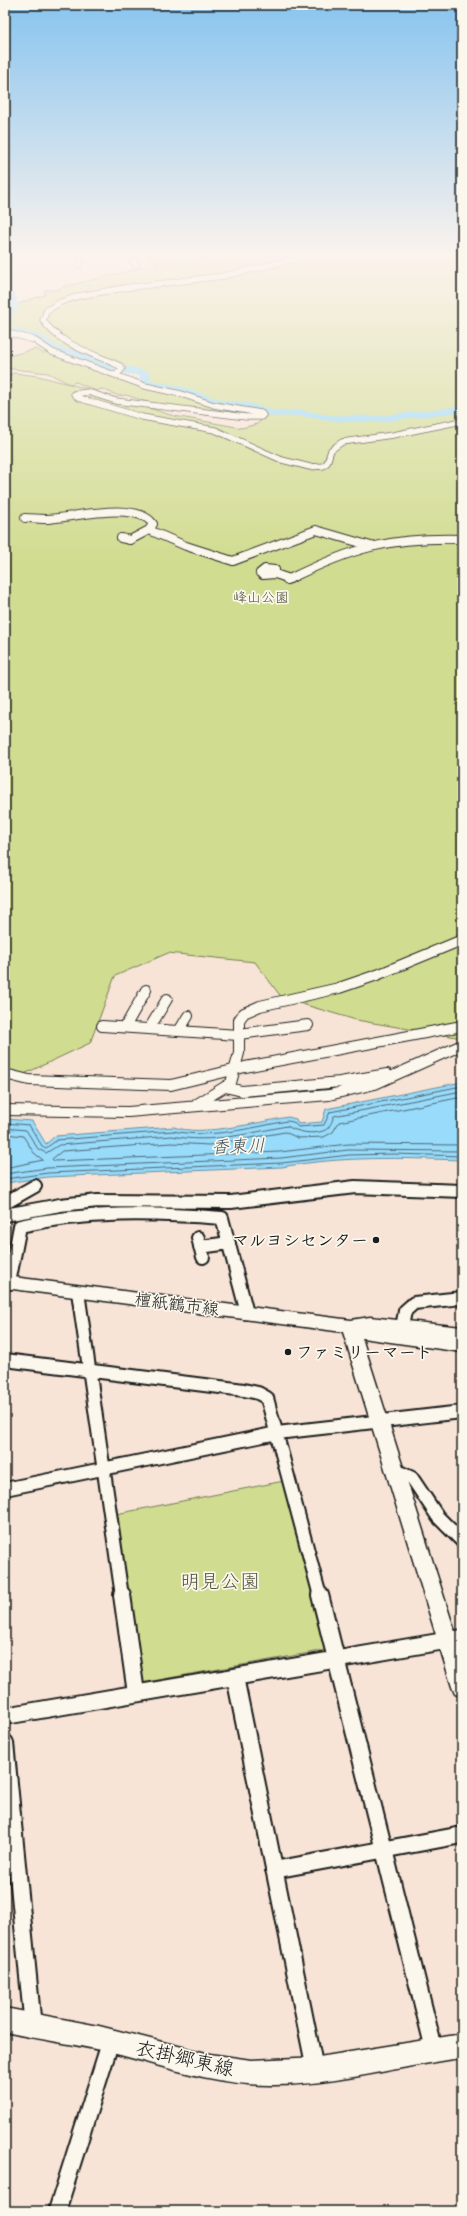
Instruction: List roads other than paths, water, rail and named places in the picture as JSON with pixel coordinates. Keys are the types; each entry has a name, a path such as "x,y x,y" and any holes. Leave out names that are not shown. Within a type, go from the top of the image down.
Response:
{"main road":[{"name":"檀紙鶴市線","path":"7,1283 350,1326 369,1334 462,1345"},
{"name":"檀紙鶴市線","path":"350,1326 370,1323 462,1334"},
{"path":"350,1326 393,1469 455,1640 462,1687"},
{"name":"衣掛郷東線","path":"5,2020 34,2027 111,2040 223,2070 270,2073 315,2069 434,2049 462,2046"}],"street":[{"path":"70,358 144,386 181,394 214,405 257,411 263,416 246,417 116,401 88,392 78,392 74,394 75,396 142,417 215,430 239,438 280,459 314,467 323,466 327,463 331,450 342,442 394,435 462,421"},
{"path":"106,358 122,369 116,375"},
{"path":"25,518 47,519 93,513 119,513 148,518 153,524 149,530 130,540 121,538"},
{"path":"149,530 186,546 233,560 316,530 371,546"},
{"path":"275,574 289,579 314,567 371,546 428,538 462,539"},
{"path":"195,1106 231,1083 239,1053 239,1020 244,1013 260,1006 352,984 462,940"},
{"path":"125,1027 146,990"},
{"path":"149,1029 167,999"},
{"path":"179,1031 188,1016"},
{"path":"102,1026 239,1034 308,1024"},
{"path":"5,1074 29,1080 170,1085 245,1067 462,1026"},
{"path":"5,1110 83,1113 147,1111 287,1099 335,1093 380,1083 404,1073 441,1052 462,1046"},
{"path":"225,1088 242,1091 340,1082 404,1073"},
{"path":"46,1120 50,1117 83,1113"},
{"path":"5,1203 35,1186"},
{"path":"5,1215 60,1205 98,1201 230,1202 355,1187 462,1191"},
{"path":"7,1283 20,1226 42,1221 152,1213 186,1217 216,1216 222,1218 247,1313"},
{"path":"200,1248 229,1243"},
{"path":"78,1292 136,1694"},
{"path":"402,1327 405,1311 414,1303 462,1298"},
{"path":"5,1360 258,1393 267,1398 337,1660 434,2049"},
{"path":"5,1489 277,1433 462,1412"},
{"path":"393,1469 412,1478 438,1517 462,1541"},
{"path":"5,1716 455,1640"},
{"path":"234,1677 315,2069"},
{"path":"5,1743 9,1828 34,2027"},
{"path":"274,1870 462,1835"},
{"path":"57,2211 111,2040"}],"water":[{"name":"香東川","path":"462,1082 462,1160 394,1158 349,1159 304,1163 282,1167 48,1177 5,1183 5,1119 32,1121 46,1144 55,1136 174,1127 185,1130 214,1130 288,1117 296,1119 298,1124 322,1122 326,1109"}],"waterway":[{"path":"87,358 107,368 133,370 145,374 145,381 147,383 183,390 219,403 248,406 275,414 302,413 328,418 379,419 460,409"}],"place":[{"name":"マルヨシセンター","path":"376,1240"},
{"name":"ファミリーマート","path":"288,1352"}],"park label":[{"name":"峰山公園","path":"261,597"},
{"name":"明見公園","path":"220,1581"}]}
